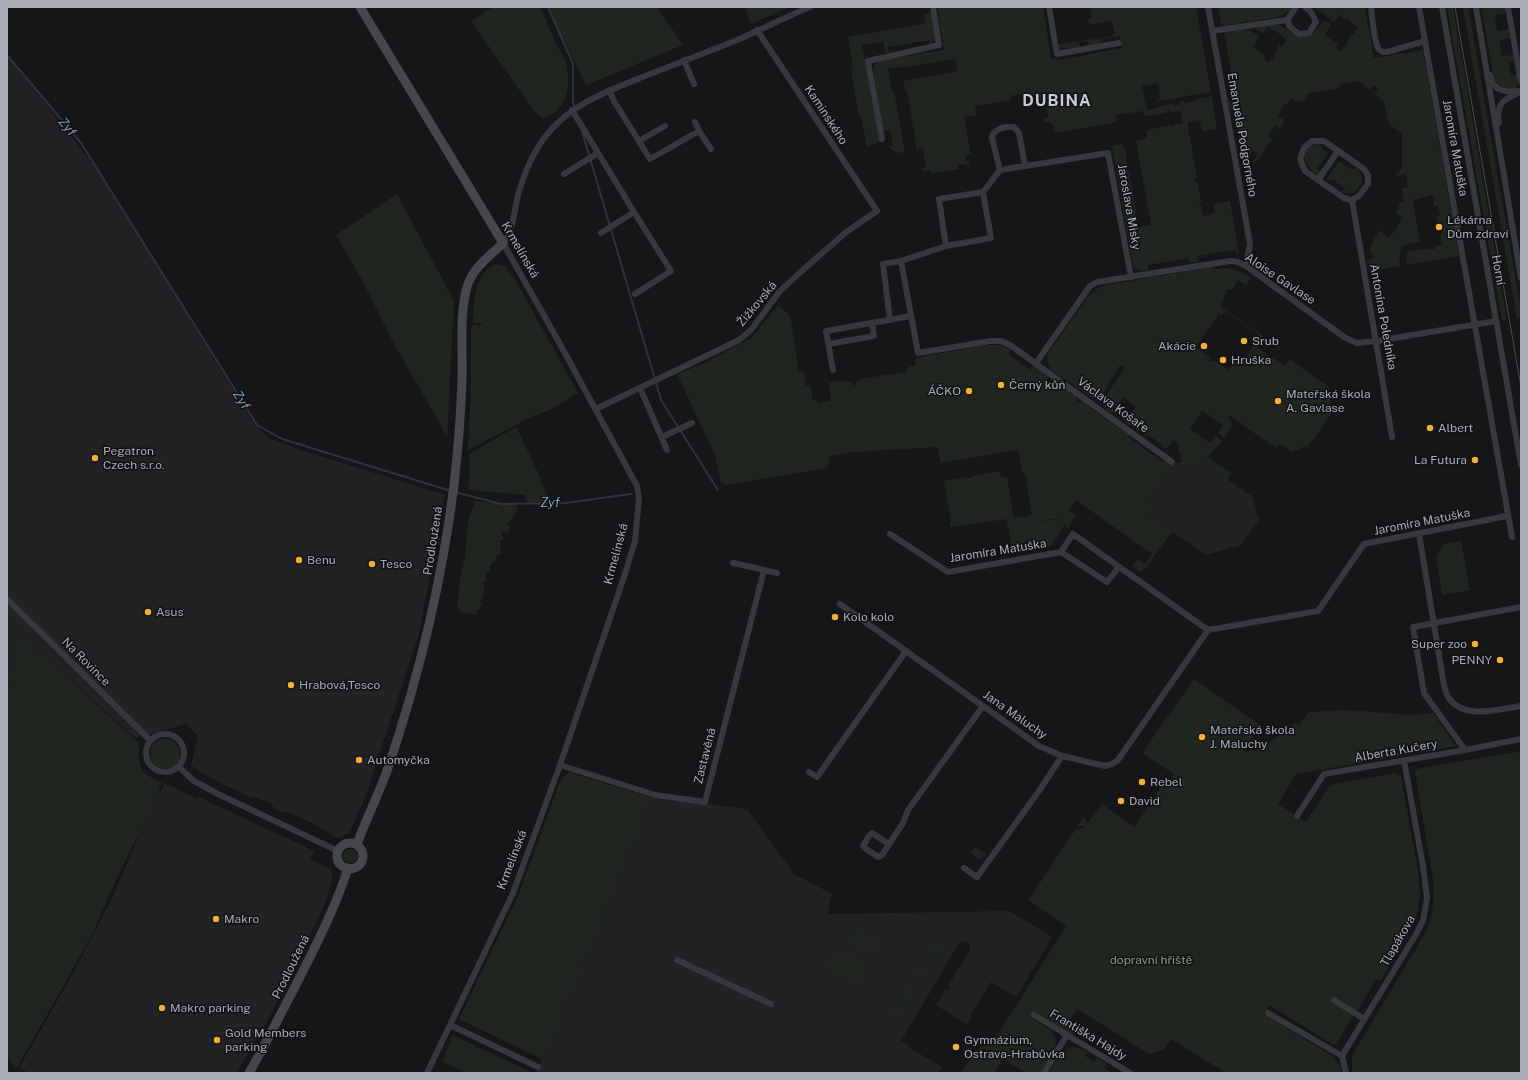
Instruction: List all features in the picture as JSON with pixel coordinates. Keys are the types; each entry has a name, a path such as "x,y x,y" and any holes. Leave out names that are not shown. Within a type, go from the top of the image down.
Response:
{"main road":[{"name":"Krmelínská","path":"360,7 503,243"},
{"name":"Prodloužená","path":"357,844 387,770 414,683 437,593 452,502 460,431 464,300 470,279 475,270 503,243"},
{"path":"347,843 357,844 362,850 362,860 358,866 348,868 340,863 337,856 338,851 340,847 347,843"},
{"name":"Prodloužená","path":"249,1073 280,1015 328,918 344,882 348,868"}],"street":[{"path":"503,243 511,230 521,185 533,155 545,136 572,110 609,90 739,39 810,7"},
{"path":"882,139 868,60 939,45 933,7"},
{"path":"1049,7 1057,54 1118,43"},
{"name":"Emanuela Podgorného","path":"1208,7 1250,244 1246,266"},
{"path":"1212,31 1287,20 1296,7"},
{"path":"1287,20 1290,27 1299,34 1309,32 1316,22 1311,12 1306,7"},
{"path":"1371,7 1376,42 1381,51 1387,52 1425,41"},
{"name":"Jaromíra Matuška","path":"890,534 948,572 1061,552 1073,534 1208,630 1318,611 1364,544 1507,516 1419,7"},
{"name":"Horní","path":"1442,7 1521,465"},
{"name":"Horní","path":"1476,7 1521,278"},
{"path":"1508,7 1521,82"},
{"path":"1477,18 1485,40 1490,78 1495,87 1505,92 1521,92"},
{"name":"Kaminského","path":"757,30 877,211"},
{"path":"684,60 694,84"},
{"path":"609,90 614,101 650,159 699,131"},
{"path":"1504,177 1505,162 1498,111 1502,103 1509,97 1521,92"},
{"path":"572,110 671,272 635,294"},
{"path":"695,122 711,149"},
{"path":"639,141 665,126"},
{"path":"890,320 883,264 901,261 946,246 991,238 984,192 1000,170 992,138 993,134 1000,129 1010,126 1014,127 1019,133 1025,165"},
{"path":"1324,141 1338,151 1364,169 1368,175 1368,184 1360,196 1352,200 1344,198 1305,171 1300,159 1304,148 1312,142 1324,141"},
{"path":"1318,180 1338,151"},
{"path":"564,174 598,153"},
{"name":"Jaroslava Misky","path":"1000,170 1108,153 1131,277"},
{"path":"946,246 939,198 984,192"},
{"name":"Antonína Poledníka","path":"1352,200 1392,438"},
{"name":"Žižkovská","path":"596,409 739,340 751,330 780,291 845,233 877,211"},
{"path":"601,233 634,212"},
{"name":"Krmelínská","path":"427,1073 513,893 560,765 624,577 634,541 638,514 639,498 637,486 596,409 503,243"},
{"name":"Václava Košaře","path":"901,261 918,353 991,341 1001,341 1010,345 1036,363 1172,462"},
{"name":"Aloise Gavlase","path":"1036,363 1090,286 1097,282 1230,261 1238,262 1246,266 1350,341 1357,343 1377,342 1496,321"},
{"path":"833,370 826,331 911,316"},
{"path":"829,344 874,336 872,323"},
{"path":"640,388 668,450"},
{"path":"662,437 692,424"},
{"path":"1507,516 1512,537"},
{"path":"1419,534 1444,685 1448,696 1456,704 1468,710 1479,712 1521,706"},
{"path":"1061,552 1107,582 1119,567"},
{"path":"733,563 777,574"},
{"name":"Zastavěná","path":"560,765 655,795 705,802 764,570"},
{"name":"Na Rovince","path":"7,599 150,740"},
{"name":"Jana Maluchy","path":"840,604 1039,746 1062,756 1105,766 1118,760 1208,630"},
{"path":"1465,750 1424,693 1413,627 1521,607"},
{"path":"808,772 817,777 906,651"},
{"path":"889,844 903,823 908,810 982,706"},
{"path":"164,734 174,736 178,739 184,748 184,755 179,767 167,772 160,772 149,765 145,752 150,740 164,734"},
{"name":"Alberta Kučery","path":"1297,816 1324,774 1521,739"},
{"path":"964,868 977,877 1039,791 1062,756"},
{"name":"Tlapákova","path":"1342,1056 1423,921 1427,898 1424,866 1404,760"},
{"path":"179,767 194,781 218,794 338,851"},
{"path":"677,960 770,1004"},
{"path":"1334,1000 1364,1019"},
{"path":"1268,1013 1342,1056 1346,1073"},
{"name":"Františka Hajdy","path":"1034,1015 1130,1073"},
{"path":"450,1025 538,1067"},
{"path":"1044,1073 1067,1035"}],"shaded area":[{"path":"7,55 101,174 252,421 268,438 301,450 445,495 440,513 441,516 419,634 363,803 349,833 339,838 290,813 277,811 269,802 252,798 220,783 196,769 191,765 198,736 186,724 135,738 22,636 12,680 7,687"},
{"path":"1201,462 1252,496 1259,520 1241,545 1206,555 1150,516 1147,502 1170,470"},
{"path":"165,783 197,799 199,797 314,851 310,859 330,869 333,875 325,904 269,1018 237,1073 30,1073 19,1068 71,977 113,896 159,790 161,791"},
{"path":"652,798 747,809 794,874 832,894 827,914 1009,911 1052,937 1016,997 991,982 970,1016 972,1018 967,1025 936,1005 946,988 949,990 950,988 948,986 970,950 970,945 968,942 964,941 959,943 901,1041 942,1067 938,1073 536,1073"}],"green space":[{"path":"493,7 541,7 556,44 565,60 568,78 568,87 563,103 552,115 543,119 534,111 471,21"},
{"path":"549,7 657,7 683,45 586,85 550,13"},
{"path":"745,7 790,7 751,24"},
{"path":"937,7 1043,7 1051,59 1058,58 1058,60 1122,48 1120,36 1101,39 1101,43 1088,46 1087,41 1079,42 1080,47 1065,49 1058,47 1058,44 1109,37 1115,34 1112,21 1089,25 1088,19 1092,18 1090,7 1196,7 1211,92 1161,101 1156,99 1160,98 1158,83 1142,86 1147,110 1173,103 1175,105 1184,101 1184,103 1196,101 1198,99 1212,96 1217,129 1202,131 1200,120 1188,122 1188,136 1190,136 1193,155 1192,159 1194,159 1197,178 1195,179 1196,183 1198,183 1201,202 1199,202 1203,216 1215,213 1214,204 1230,201 1239,255 1237,255 1236,250 1198,256 1199,262 1189,263 1188,258 1148,265 1148,270 1144,271 1140,271 1133,266 1112,146 1122,144 1123,148 1125,148 1128,167 1126,167 1127,171 1129,171 1132,190 1131,194 1133,194 1136,213 1135,217 1137,217 1138,227 1151,225 1136,141 1143,140 1147,136 1146,131 1150,129 1170,125 1170,127 1183,123 1181,111 1167,111 1167,113 1148,116 1144,115 1143,111 1116,115 1117,122 1055,133 1054,126 1049,122 1044,123 1043,119 1048,118 1046,104 1030,94 1011,96 1012,100 975,106 976,115 964,117 971,154 966,155 966,160 971,167 966,164 958,165 959,169 931,174 931,170 922,171 921,169 926,167 923,148 919,148 919,150 917,150 907,90 905,90 903,81 957,71 955,59 888,69 892,92 894,92 905,152 897,153 888,146 893,145 890,130 883,131 874,66 882,60 944,50"},
{"path":"1218,7 1292,7 1282,16 1223,26 1223,24 1221,24"},
{"path":"1314,7 1330,7 1333,9 1335,7 1365,7 1374,58 1423,50 1459,256 1407,265 1407,252 1429,248 1429,250 1435,249 1435,246 1442,245 1440,237 1443,229 1437,224 1436,216 1440,216 1438,206 1434,206 1433,195 1413,200 1420,242 1409,244 1400,250 1400,266 1370,272 1367,260 1373,258 1370,248 1373,243 1372,241 1378,235 1379,230 1389,237 1395,231 1402,218 1396,213 1399,203 1404,202 1401,189 1408,187 1406,174 1394,177 1402,168 1402,134 1389,124 1383,100 1375,94 1378,89 1374,85 1370,90 1359,81 1342,84 1336,89 1309,93 1302,103 1291,98 1287,104 1285,103 1278,116 1285,121 1280,128 1275,125 1268,136 1272,138 1279,129 1256,162 1252,163 1258,154 1253,151 1248,158 1244,160 1235,110 1230,110 1228,102 1236,100 1224,32 1246,30 1259,36 1254,47 1266,56 1264,59 1269,63 1276,53 1275,52 1279,45 1282,47 1286,40 1275,30 1274,31 1268,27 1263,33 1256,27 1278,24 1295,35 1304,37 1314,32 1325,21 1331,24 1325,35 1338,44 1336,48 1341,51 1343,48 1344,49 1351,34 1353,35 1358,28 1346,18 1345,20 1339,15 1334,22"},
{"path":"1447,7 1453,7 1507,320 1502,321"},
{"path":"1463,7 1468,7 1521,309 1521,318 1517,319"},
{"path":"1481,7 1505,7 1506,13 1495,15 1497,31 1509,29 1510,38 1499,40 1502,56 1513,55 1514,61 1509,62 1511,75 1517,74 1518,83 1516,89 1503,87 1494,79"},
{"path":"931,12 935,39 930,44 929,40 888,47 889,53 885,53 883,41 862,45 881,141 867,147 861,116 859,116 851,69 853,69 848,37 925,23 924,14"},
{"path":"1316,144 1325,146 1321,146 1322,149 1328,153 1317,169 1318,171 1322,171 1319,176 1307,164 1304,155 1310,147"},
{"path":"1339,161 1350,169 1357,168 1360,173 1362,179 1361,184 1356,191 1346,193 1340,191 1346,189 1333,180 1326,181"},
{"path":"397,194 454,301 447,436 394,344 361,278 336,235"},
{"path":"495,264 505,266 516,281 578,393 552,409 526,419 468,450 472,325 482,325 481,323 473,323 476,289 483,274 488,268"},
{"path":"1213,267 1213,269 1234,269 1251,278 1246,285 1238,280 1231,290 1227,289 1221,307 1281,348 1280,350 1263,338 1260,343 1266,347 1265,348 1259,344 1257,333 1225,311 1221,316 1219,314 1196,347 1209,357 1210,361 1215,361 1229,370 1236,359 1242,363 1254,345 1285,366 1290,359 1329,387 1332,413 1309,445 1292,452 1280,444 1276,448 1230,416 1228,418 1231,421 1232,426 1224,438 1218,433 1223,425 1202,411 1190,429 1210,443 1216,436 1222,441 1208,457 1231,473 1231,475 1224,485 1220,474 1201,462 1170,470 1147,502 1150,516 1172,531 1146,568 1140,572 1132,566 1138,559 1146,564 1152,554 1076,500 1069,510 1076,515 1068,528 1065,528 1067,525 1056,519 1038,521 1057,520 1065,525 1049,548 1012,554 1010,529 1008,529 1007,519 950,527 951,522 944,481 967,477 972,478 972,476 1000,471 1001,478 1007,477 1014,518 1023,516 1026,518 1026,516 1032,515 1025,474 1023,474 1018,450 941,463 937,447 854,452 830,456 827,468 727,485 721,482 715,455 677,374 705,363 751,338 778,305 790,315 799,371 804,372 806,386 810,385 813,401 817,400 818,403 831,400 829,383 848,381 853,385 856,385 856,381 860,379 905,372 910,366 916,364 915,358 988,345 1000,345 1011,350 1008,354 1030,370 1034,365 1049,376 1046,380 1061,391 1064,387 1077,396 1076,400 1080,403 1082,400 1123,431 1130,434 1128,437 1163,462 1166,459 1177,463 1182,462 1177,442 1174,440 1167,448 1161,447 1162,445 1147,434 1146,437 1144,436 1146,433 1136,426 1133,427 1123,421 1123,416 1127,419 1136,406 1123,397 1114,410 1118,413 1115,414 1109,412 1105,407 1103,402 1104,399 1125,367 1120,365 1101,397 1094,399 1052,370 1048,365 1047,355 1088,297 1098,288 1105,285"},
{"path":"516,427 536,468 549,501 528,503 525,495 468,490 470,473 469,454"},
{"path":"475,501 517,505 514,516 507,524 510,527 508,533 502,531 504,540 500,540 501,554 496,556 496,561 490,566 490,570 486,574 487,576 485,576 487,580 483,583 485,588 483,589 484,595 482,594 482,599 480,601 482,605 479,607 479,610 477,610 476,615 461,612 457,606 465,557 468,521"},
{"path":"1461,541 1470,590 1442,595 1436,557 1443,544"},
{"path":"22,636 139,743 141,768 154,779 162,782 145,823 123,865 91,937 17,1068 7,1058 7,687 12,680"},
{"name":"dopravní hřiště","path":"1194,679 1260,725 1243,752 1262,748 1295,723 1299,725 1309,712 1346,710 1413,715 1433,713 1456,746 1296,774 1278,804 1306,822 1330,785 1395,773 1401,776 1418,871 1420,896 1416,920 1407,937 1381,980 1376,980 1336,1044 1332,1044 1269,1005 1264,1014 1334,1057 1340,1066 1342,1073 1226,1073 1171,1039 1164,1050 1149,1054 1077,1009 1068,1024 1077,1031 1077,1033 1072,1035 1034,1012 1031,1017 1049,1029 1054,1034 1056,1040 1054,1051 1041,1073 1026,1073 1003,1059 994,1073 960,1073 979,1048 997,1036 1066,926 1028,900 1076,829 1085,827 1077,826 1084,816 1086,822 1088,823 1102,804 1134,827 1157,794 1161,780 1168,784 1174,774 1142,753"},
{"path":"165,739 176,743 180,754 176,765 165,769 154,765 150,754 154,743"},
{"path":"1521,751 1521,1073 1352,1073 1352,1056 1426,931 1431,916 1434,895 1433,879 1415,771 1417,769"},
{"path":"569,772 652,798 542,1059 459,1019 517,898 561,779"},
{"path":"975,847 985,853 985,856 981,859 977,858 971,853"},
{"path":"347,849 353,849 357,853 357,859 353,863 347,863 343,859 343,853"},
{"path":"857,928 883,944 873,959 848,942"},
{"path":"942,931 948,935 884,1037 878,1033"},
{"path":"837,947 870,968 857,987 824,965"},
{"path":"452,1035 533,1073 466,1073 443,1062"},
{"path":"1073,1047 1088,1052 1085,1056 1094,1062 1097,1058 1107,1064 1104,1068 1112,1073 1049,1073 1061,1054"}],"waterway":[{"path":"548,7 573,64 573,102 575,108"},
{"name":"Zyf","path":"7,55 81,143 257,425 282,439 451,491"},
{"path":"582,131 661,400 718,490"},
{"name":"Zyf","path":"455,492 501,504 565,503 631,494"}],"tram line":[{"path":"1455,7 1521,387"}],"place":[{"name":"Lékárna Dům zdraví","path":"1439,227"},
{"name":"Srub","path":"1244,341"},
{"name":"Akácie","path":"1204,346"},
{"name":"Hruška","path":"1223,360"},
{"name":"Černý kůň","path":"1001,385"},
{"name":"ÁČKO","path":"969,391"},
{"name":"Mateřská škola A. Gavlase","path":"1278,401"},
{"name":"Albert","path":"1430,428"},
{"name":"Pegatron Czech s.r.o.","path":"95,458"},
{"name":"La Futura","path":"1475,460"},
{"name":"Benu","path":"299,560"},
{"name":"Tesco","path":"372,564"},
{"name":"Asus","path":"148,612"},
{"name":"Kolo kolo","path":"835,617"},
{"name":"Super zoo","path":"1475,644"},
{"name":"PENNY","path":"1500,660"},
{"name":"Hrabová,Tesco","path":"291,685"},
{"name":"Mateřská škola J. Maluchy","path":"1202,737"},
{"name":"Automyčka","path":"359,760"},
{"name":"Rebel","path":"1142,782"},
{"name":"David","path":"1121,801"},
{"name":"Makro","path":"216,919"},
{"name":"Makro parking","path":"162,1008"},
{"name":"Gold Members parking","path":"217,1040"},
{"name":"Gymnázium, Ostrava-Hrabůvka","path":"956,1047"}],"district":[{"name":"DUBINA","path":"1057,101"}]}
